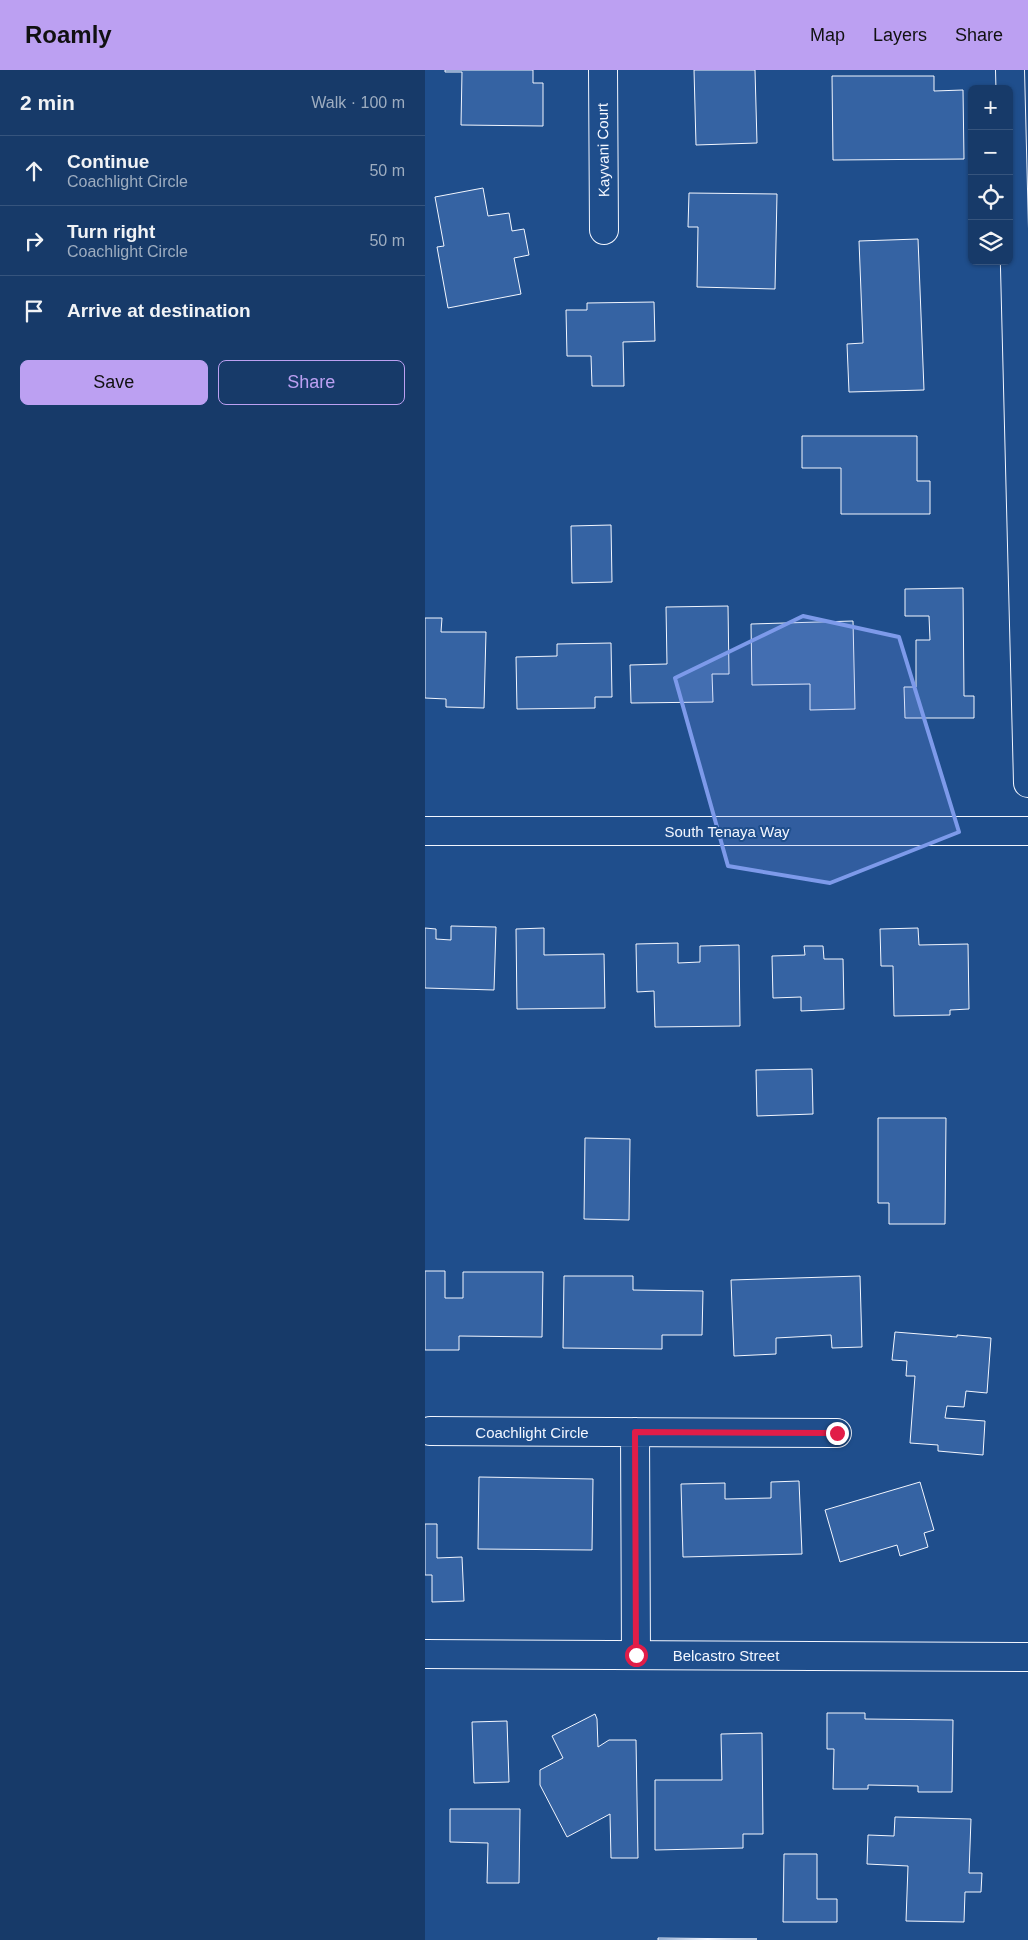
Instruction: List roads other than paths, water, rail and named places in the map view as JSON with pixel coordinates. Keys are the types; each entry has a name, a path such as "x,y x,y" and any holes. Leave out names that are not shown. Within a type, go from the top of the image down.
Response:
{"street":[{"name":"Kayvani Court","path":"603,70 605,230"},
{"path":"1010,70 1028,782"},
{"name":"South Tenaya Way","path":"425,831 1028,831"},
{"name":"Coachlight Circle","path":"430,1431 837,1433"},
{"path":"635,1432 636,1655"},
{"name":"Belcastro Street","path":"425,1654 1028,1657"}]}
